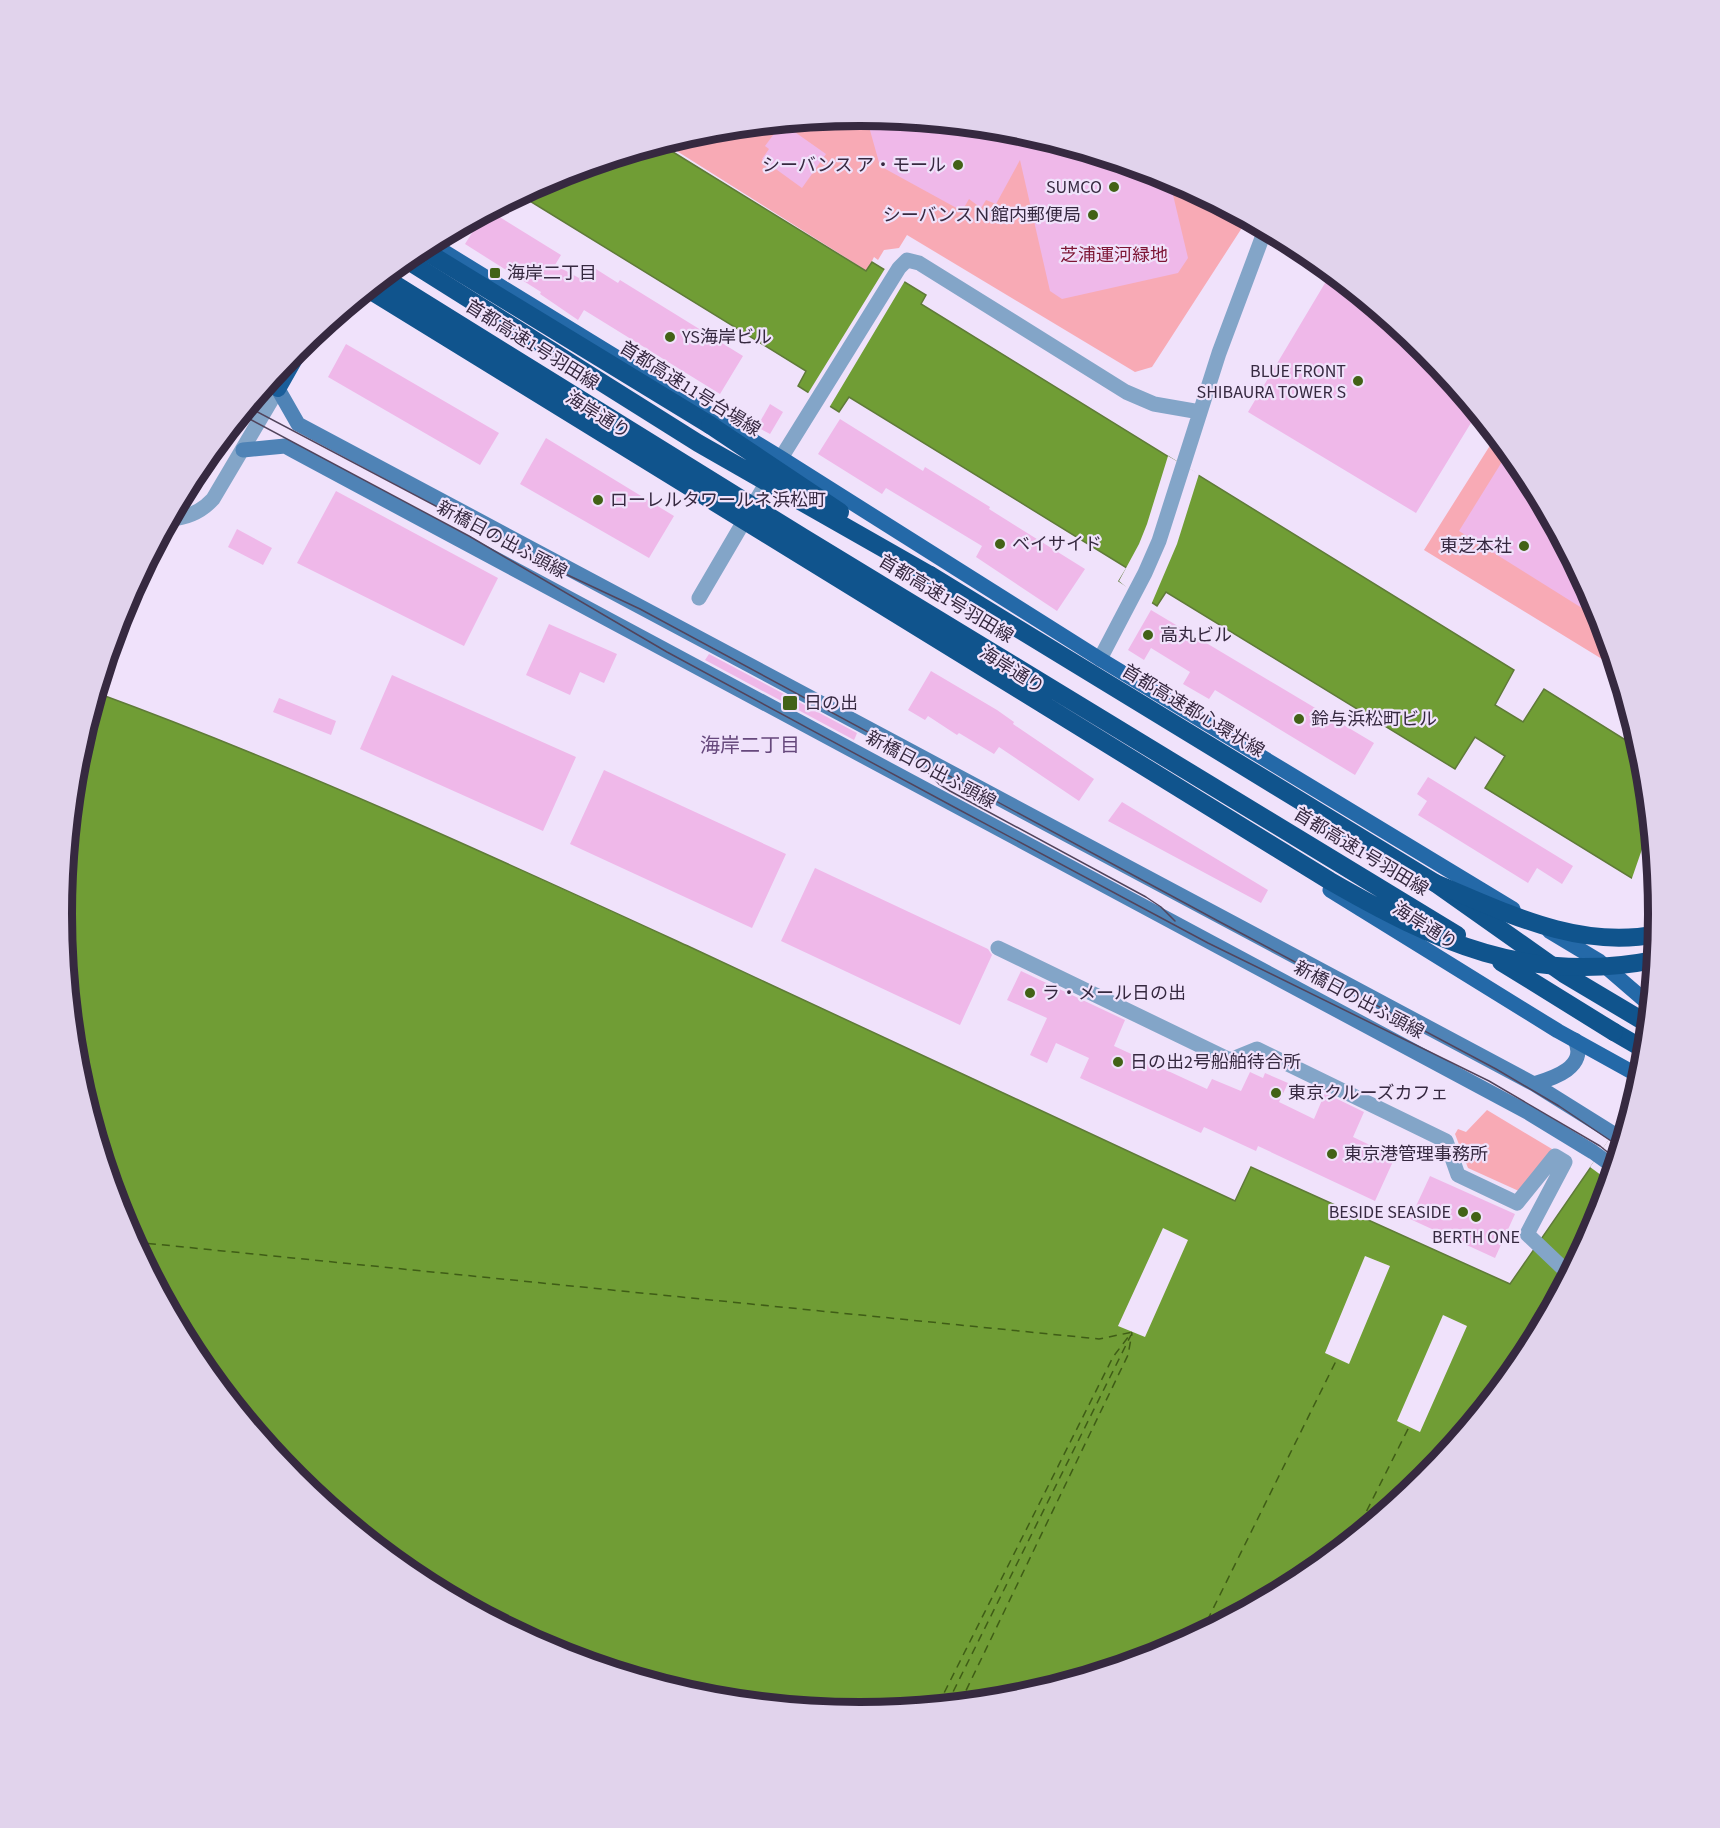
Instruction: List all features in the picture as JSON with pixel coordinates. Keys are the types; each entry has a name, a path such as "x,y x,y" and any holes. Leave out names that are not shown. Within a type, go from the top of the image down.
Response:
{"highway":[{"name":"首都高速11号台場線","path":"430,254 710,425 930,575"},
{"name":"首都高速1号羽田線","path":"414,265 698,443 930,575"},
{"name":"首都高速1号羽田線","path":"390,282 804,538 1637,1045"},
{"path":"375,293 1027,695"},
{"path":"376,293 623,426"},
{"path":"278,388 284,377"},
{"path":"804,538 1027,695"},
{"name":"首都高速都心環状線","path":"930,575 1435,883 1564,974 1641,1020"},
{"name":"首都高速1号羽田線","path":"1027,695 1330,880 1410,925 1494,956 1543,965 1590,968 1646,961"},
{"name":"首都高速都心環状線","path":"1435,883 1510,914 1555,929 1598,937 1632,938 1647,935"}],"main road":[{"path":"439,249 781,458 1100,659 1599,961 1643,999"},
{"name":"海岸通り","path":"370,297 1558,1032 1632,1072"},
{"name":"新橋日の出ふ頭線","path":"278,388 298,424 1534,1084 1616,1135"},
{"name":"新橋日の出ふ頭線","path":"243,450 285,447 294,451 1519,1107 1607,1162"},
{"path":"1534,1084 1553,1079 1572,1066 1578,1056 1579,1047 1575,1040"}],"street":[{"path":"1100,659 1159,541 1227,331 1262,237"},
{"path":"699,598 781,458 903,262 908,260 1126,392 1154,404 1200,412"},
{"path":"179,519 204,508 222,485 278,388"},
{"path":"998,948 1230,1060 1257,1049 1446,1141 1458,1175 1517,1203 1555,1156 1565,1162 1533,1230 1564,1268"}],"green space":[{"name":"芝浦運河緑地","path":"860,126 963,133 1014,141 1113,168 1162,186 1209,207 1243,226 1152,367 1135,372 907,235 899,248 884,250 878,260 874,257 867,271 673,149 757,133 808,128"},
{"path":"1492,443 1515,476 1567,565 1606,662 1424,550"},
{"path":"1487,1110 1552,1149 1521,1192 1468,1168 1455,1134 1458,1129 1466,1132"}],"shaded area":[{"path":"669,150 866,271 872,262 926,295 921,304 1514,670 1495,705 1523,722 1544,689 1629,742 1641,811 1647,887 1485,788 1505,756 1475,737 1455,769 1166,592 1157,606 1119,581 1127,568 849,397 839,412 798,386 806,371 528,200 607,168"},
{"path":"103,695 322,782 470,847 1235,1201 1251,1167 1510,1284 1618,1128 1588,1216 1567,1263 1515,1352 1452,1434 1380,1506 1340,1539 1298,1569 1254,1596 1209,1621 1162,1642 1064,1675 1014,1687 912,1700 860,1702 808,1700 706,1687 656,1675 558,1642 511,1621 422,1569 340,1506 268,1434 235,1394 205,1352 153,1263 132,1216 99,1118 87,1068 74,966 72,914 79,811 87,760"}],"pier":[{"path":"886,267 906,279 829,408 807,395"},
{"path":"1168,456 1199,474 1177,544 1151,605 1119,581 1147,524"},
{"path":"1644,843 1647,891 1631,881"},
{"path":"1619,1124 1603,1176 1590,1167"},
{"path":"1163,1228 1188,1240 1145,1337 1118,1326"},
{"path":"1365,1256 1390,1266 1349,1364 1325,1353"},
{"path":"1443,1315 1467,1326 1420,1432 1397,1421"}],"building":[{"path":"869,126 963,133 1014,141 1064,153 1113,168 1172,190 1188,258 1178,273 1062,299 1050,291 1020,160 996,204 986,200 981,208 969,199 962,211 880,166"},
{"path":"791,130 826,154 802,188 762,159 769,149 765,146 776,131"},
{"path":"497,215 561,255 555,265 579,278 588,264 618,283 620,280 743,356 720,394 584,310 578,320 540,294 541,292 465,244 476,227"},
{"name":"BLUE FRONT SHIBAURA TOWER S","path":"1327,280 1380,322 1417,357 1473,419 1416,513 1248,412"},
{"path":"346,344 499,433 480,465 328,377"},
{"path":"770,404 783,412 770,434 757,427"},
{"path":"840,419 923,471 925,467 1085,569 1057,611 976,557 982,546 886,488 882,494 818,454"},
{"name":"ローレルタワールネ浜松町","path":"546,438 674,516 649,558 520,484"},
{"name":"東芝本社","path":"1503,460 1542,520 1567,565 1588,612 1459,531"},
{"path":"336,491 498,578 464,646 297,563"},
{"path":"237,529 272,548 263,565 228,547"},
{"path":"1151,610 1374,743 1355,775 1215,690 1209,699 1183,684 1190,672 1151,648 1144,660 1128,650"},
{"path":"549,624 617,654 604,683 580,672 570,695 526,675"},
{"path":"709,654 857,733 854,740 705,660"},
{"path":"931,671 997,710 1014,722 1013,724 1094,779 1079,801 999,747 994,754 959,733 957,735 928,716 925,720 908,710"},
{"path":"392,675 576,757 543,831 360,749"},
{"path":"279,698 336,721 331,735 273,712"},
{"path":"604,770 786,854 752,928 570,844"},
{"path":"1428,777 1573,866 1562,884 1537,868 1528,883 1418,815 1427,801 1417,794"},
{"path":"1122,802 1268,890 1261,903 1108,821"},
{"path":"815,868 988,949 992,955 960,1025 781,941"},
{"path":"1021,971 1125,1020 1114,1046 1207,1089 1212,1079 1241,1091 1250,1072 1263,1078 1265,1073 1288,1083 1279,1102 1314,1119 1325,1093 1364,1112 1353,1137 1395,1157 1375,1201 1258,1146 1256,1151 1204,1127 1201,1133 1080,1078 1089,1058 1056,1043 1047,1063 1030,1055 1047,1018 1007,1000"},
{"path":"1430,1176 1515,1214 1495,1258 1410,1219"}],"ferry route":[{"path":"144,1243 1099,1339 1133,1332"},
{"path":"942,1697 1113,1357 1132,1332"},
{"path":"964,1695 1128,1355 1132,1333"},
{"path":"951,1696 1131,1335"},
{"path":"1206,1622 1337,1359"},
{"path":"1361,1521 1409,1427"}],"tram line":[{"path":"254,410 557,570 640,609 1496,1069 1559,1106 1613,1143"},
{"path":"248,418 469,536 667,652 1208,943 1489,1081 1610,1154"},
{"path":"921,765 939,784 950,791 1146,897 1161,907 1175,921"}],"place":[{"name":"シーバンス ア・モール","path":"958,165"},
{"name":"SUMCO","path":"1114,187"},
{"name":"シーバンスＮ館内郵便局","path":"1093,215"},
{"name":"海岸二丁目","path":"495,273"},
{"name":"YS海岸ビル","path":"670,337"},
{"name":"BLUE FRONT SHIBAURA TOWER S","path":"1358,381"},
{"name":"ローレルタワールネ浜松町","path":"598,500"},
{"name":"ベイサイド","path":"1000,544"},
{"name":"東芝本社","path":"1524,546"},
{"name":"高丸ビル","path":"1148,635"},
{"name":"日の出","path":"790,703"},
{"name":"鈴与浜松町ビル","path":"1299,719"},
{"name":"ラ・メール日の出","path":"1030,993"},
{"name":"日の出2号船舶待合所","path":"1118,1062"},
{"name":"東京クルーズカフェ","path":"1276,1093"},
{"name":"東京港管理事務所","path":"1332,1154"},
{"name":"BESIDE SEASIDE","path":"1463,1212"},
{"name":"BERTH ONE","path":"1476,1217"}],"district":[{"name":"海岸二丁目","path":"750,746"}]}
